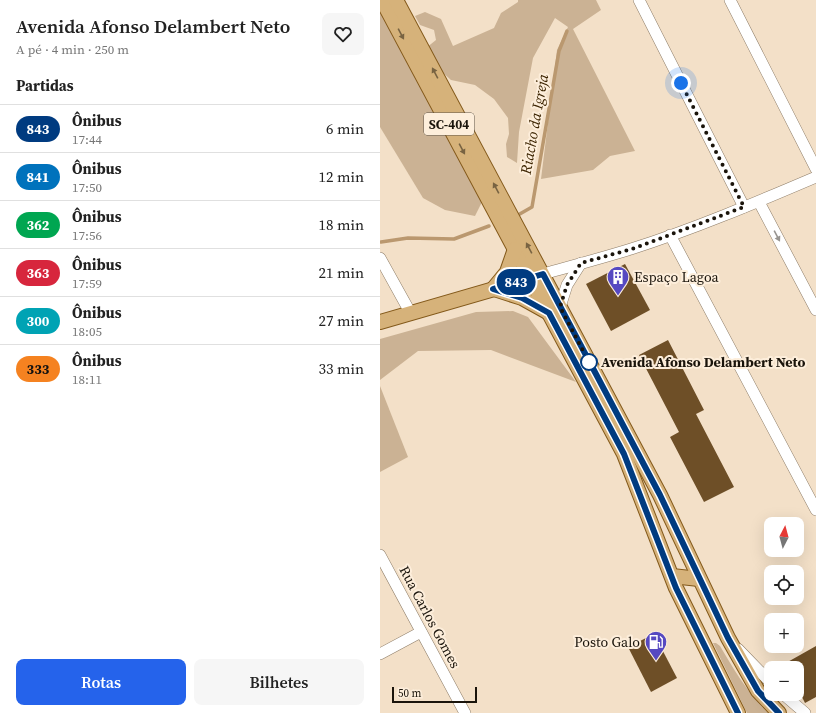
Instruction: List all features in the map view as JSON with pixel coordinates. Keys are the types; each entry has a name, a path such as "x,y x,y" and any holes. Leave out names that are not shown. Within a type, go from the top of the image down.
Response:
{"main road":[{"name":"SC-404","path":"382,0 516,249 537,276"},
{"name":"SC-404","path":"396,0 537,276"},
{"path":"493,289 507,272 516,249"},
{"path":"380,322 537,276 660,495 728,638 758,691 779,713"},
{"path":"493,289 555,310 624,454 672,576 738,713"},
{"path":"672,576 699,579"}],"street":[{"path":"639,0 744,207"},
{"path":"730,0 816,169"},
{"path":"537,276 670,235 759,202 816,177"},
{"path":"759,202 816,310"},
{"path":"670,235 816,510"},
{"path":"380,258 410,312"},
{"path":"555,310 567,285 581,263"},
{"name":"Rua Carlos Gomes","path":"380,556 465,713"},
{"path":"380,654 421,632"},
{"path":"728,638 764,676"},
{"path":"791,701 805,713"}],"shaded area":[{"path":"518,0 596,0 601,10 573,29 635,151 610,156 593,170 541,179 557,50 568,27 555,18 533,58 519,132 517,163 507,157 506,144 509,134 508,118 494,99 475,85 451,80 441,71 426,48 436,40 434,30 420,25 415,16 425,12 441,19 453,46 494,28 501,13 518,2"},
{"path":"380,8 482,202 475,216 445,210 423,198 380,127"},
{"path":"513,311 528,317 576,382 491,350 418,351 380,380 380,339 476,312"},
{"path":"380,386 408,457 380,472"},
{"path":"713,643 720,646 748,689 768,713 747,713"}],"building":[{"name":"Espaço Lagoa","path":"625,264 650,310 611,331 586,284"},
{"path":"668,340 704,410 696,414 734,487 704,502 670,437 679,432 639,355"},
{"path":"654,634 677,678 651,692 628,647"},
{"path":"816,646 816,697 805,703 804,661 789,661"}],"waterway":[{"name":"Riacho da Igreja","path":"518,215 532,207 559,51 567,31"},
{"name":"Riacho da Igreja","path":"381,242 408,238 454,239 489,226"}],"bus line":[{"name":"843","path":"738,713 676,588 624,454 549,313 536,304 508,292 493,289 543,274 660,495 728,638 758,691 779,713"}],"place":[{"name":"Espaço Lagoa","path":"618,296"},
{"name":"Avenida Afonso Delambert Neto","path":"589,362"},
{"name":"Posto Galo","path":"656,662"}],"route":[{"path":"589,362 590,363 560,307 567,285 581,263 632,249 744,207 681,83"}]}
